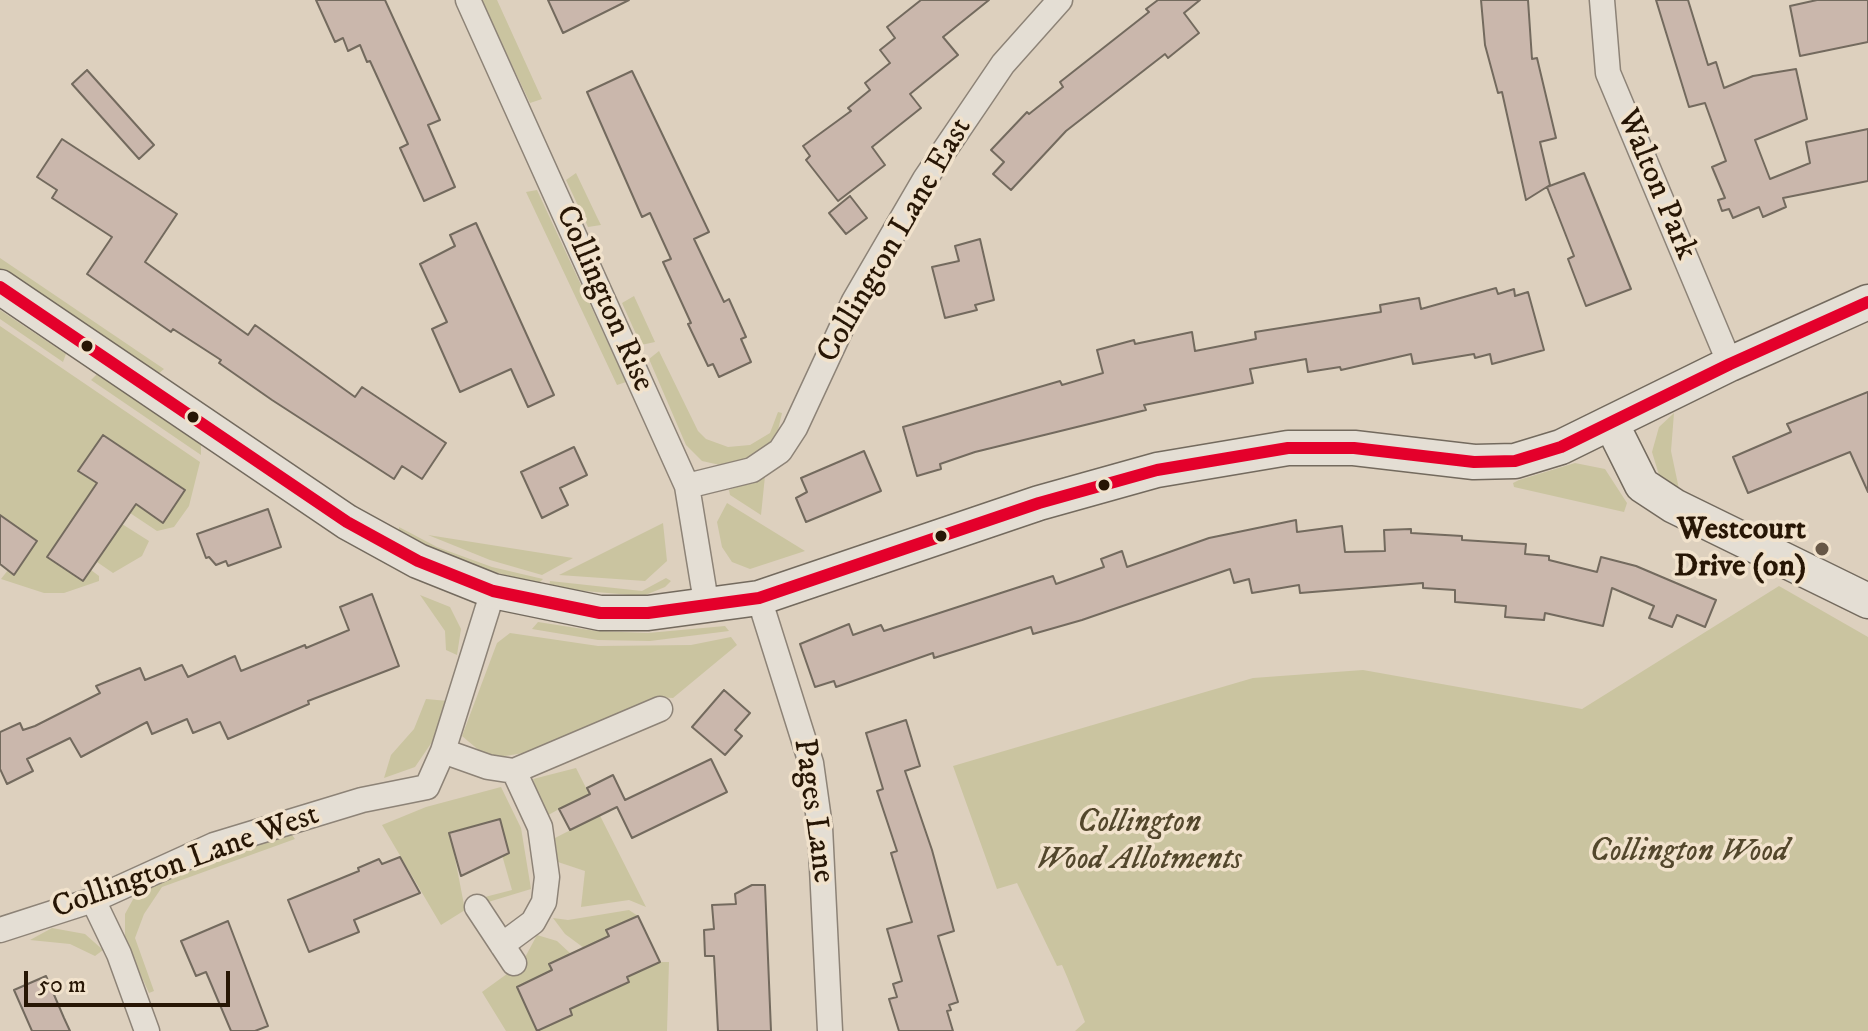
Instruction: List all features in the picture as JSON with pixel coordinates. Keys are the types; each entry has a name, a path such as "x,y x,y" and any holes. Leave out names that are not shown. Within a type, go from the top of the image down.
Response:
{"street":[{"name":"Collington Rise","path":"468,0 687,486 707,608"},
{"name":"Collington Lane East","path":"687,486 752,470 780,451 795,428 854,301 925,179 1003,64 1060,0"},
{"name":"Walton Park","path":"1602,0 1608,73 1730,364"},
{"path":"0,287 347,522 418,561 493,591 600,613 707,608 759,598 1039,503 1157,470 1288,448 1354,448 1474,462 1515,461 1561,447 1730,364 1868,302"},
{"path":"1611,423 1642,485 1674,506 1868,601"},
{"name":"Collington Lane West","path":"0,930 93,900 214,845 362,800 427,787 443,751 493,591"},
{"name":"Pages Lane","path":"759,598 811,763 820,827 830,1031"},
{"path":"443,751 488,767 514,771 660,709"},
{"path":"477,907 508,954 544,902 547,877 540,827 514,771"},
{"path":"93,900 119,954 147,1031"}],"green space":[{"path":"481,0 497,0 542,99 530,103"},
{"path":"576,173 601,225 588,227 566,180"},
{"path":"537,190 626,382 617,385 526,192"},
{"path":"0,258 164,369 157,375 0,269"},
{"path":"634,296 655,342 641,345 622,303"},
{"path":"0,310 66,354 63,362 0,319"},
{"path":"0,326 200,462 189,506 174,527 157,531 130,513 135,504 163,522 185,490 103,435 79,471 97,483 47,557 83,581 91,570 99,576 99,581 64,593 44,593 1,579 8,570 15,574 37,541 0,515"},
{"path":"659,351 698,431 706,439 728,447 750,445 770,433 778,412 782,413 775,443 749,459 720,465 702,461 686,445 649,359"},
{"path":"97,374 201,445 201,455 91,380"},
{"path":"1674,413 1671,451 1679,489 1659,475 1652,452 1659,427"},
{"path":"1575,463 1605,469 1627,503 1624,512 1514,487 1513,483 1519,480"},
{"path":"765,476 761,515 730,495 729,490"},
{"path":"727,503 805,551 750,569 732,562 722,547 717,522"},
{"path":"663,523 667,561 645,581 559,575"},
{"path":"122,524 149,541 142,556 113,573 97,562"},
{"path":"399,527 437,547 492,567 543,579 538,584 491,571 435,550 399,532"},
{"path":"428,535 573,558 542,575 490,560"},
{"path":"666,578 671,581 665,587 643,596 549,588 550,581 642,591"},
{"name":"Collington Wood","path":"1779,586 1868,637 1868,1031 1075,1031 1085,1022 1062,965 1057,966 1017,883 997,889 953,766 1253,678 1363,670 1582,709"},
{"path":"420,595 450,607 461,629 457,655 446,650 445,631"},
{"path":"538,622 596,631 648,633 725,626 729,631 650,641 598,640 532,629"},
{"path":"510,633 598,646 691,645 731,637 737,645 673,698 658,697 620,719 536,751 499,757 481,752 462,736 497,643"},
{"path":"426,699 448,701 432,742 415,767 384,778 391,755 414,729"},
{"path":"576,768 646,907 629,900 581,907 585,871 558,862 555,838 592,819 559,809 545,817 533,779"},
{"path":"501,787 521,828 531,889 485,903 481,898 512,890 502,855 500,819 450,832 465,910 441,925 382,825 426,807"},
{"path":"290,832 295,839 162,887 144,914 135,938 154,991 149,993 125,940 125,914 137,892"},
{"path":"629,910 638,916 606,930 609,937 584,948 565,934 553,918 568,920"},
{"path":"52,928 85,934 103,950 95,956 70,944 30,940"},
{"path":"537,935 557,941 571,954 549,964 552,970 517,987 537,1031 506,1031 482,992 522,963"},
{"path":"660,962 669,962 667,1031 537,1031 572,1015 570,1009 629,982 627,977"}],"building":[{"path":"316,0 385,0 440,120 428,125 455,187 424,201 400,148 408,144 370,61 367,62 360,45 348,51 343,38 335,42"},
{"path":"548,0 629,0 563,33"},
{"path":"921,0 989,0 943,37 958,55 910,94 921,108 872,147 885,165 838,201 806,160 810,156 803,146 851,111 848,108 870,90 865,83 890,63 880,50 895,38 887,27"},
{"path":"1158,0 1200,0 1184,13 1199,33 1168,58 1165,54 1066,131 1011,190 993,174 1004,162 991,150 1027,112 1029,114 1063,87 1060,82 1149,12 1146,9"},
{"path":"1481,0 1528,0 1532,59 1537,58 1556,138 1540,142 1550,185 1526,200 1502,92 1498,93 1485,45"},
{"path":"1656,0 1688,0 1708,65 1716,62 1724,88 1753,76 1796,69 1807,119 1755,140 1770,179 1810,163 1806,142 1868,129 1868,181 1783,198 1786,207 1763,217 1759,207 1733,218 1729,209 1722,211 1718,200 1725,198 1712,167 1726,161 1705,103 1689,107"},
{"path":"1817,0 1868,0 1868,42 1800,56 1790,6"},
{"path":"87,70 154,145 139,159 72,84"},
{"path":"632,71 709,232 694,239 724,302 729,299 746,337 741,339 751,362 719,377 713,364 708,366 688,324 691,323 663,262 671,259 650,213 642,217 587,92"},
{"path":"62,139 177,214 145,262 248,335 255,325 355,397 362,387 446,443 422,479 402,466 394,479 272,400 219,363 221,360 173,329 171,332 87,274 112,237 52,198 57,190 37,177"},
{"path":"1584,173 1631,289 1586,306 1568,259 1574,256 1547,187"},
{"path":"850,196 867,218 846,234 829,213"},
{"path":"476,223 554,395 528,407 511,369 460,392 432,329 447,322 420,264 455,246 450,235"},
{"path":"980,239 994,300 975,305 977,310 945,318 932,267 959,261 955,246"},
{"path":"1496,288 1498,294 1514,289 1515,296 1528,292 1544,350 1492,364 1490,354 1475,358 1474,354 1413,364 1411,354 1341,370 1340,367 1308,372 1306,359 1250,369 1253,383 1144,405 1146,410 975,452 940,464 941,469 917,476 903,427 1060,381 1062,385 1103,373 1097,350 1134,340 1135,344 1192,332 1195,351 1256,339 1255,332 1381,312 1380,305 1419,298 1421,309"},
{"path":"1868,392 1868,492 1850,452 1748,493 1733,457 1791,432 1787,424"},
{"path":"103,435 185,490 163,523 136,504 83,581 47,557 97,483 78,471"},
{"path":"574,447 587,475 560,488 568,505 542,518 521,472"},
{"path":"864,451 881,491 806,522 796,498 807,492 801,478"},
{"path":"268,509 281,547 228,566 226,561 216,565 209,557 206,558 197,534"},
{"path":"0,515 37,541 14,575 0,564"},
{"path":"1296,520 1297,532 1342,526 1345,552 1385,551 1384,530 1411,529 1411,533 1462,536 1462,540 1526,544 1525,554 1549,556 1549,560 1597,572 1601,557 1636,566 1716,600 1705,627 1677,615 1672,627 1649,618 1654,606 1612,588 1603,626 1545,613 1544,620 1505,617 1506,606 1455,602 1455,590 1423,588 1423,583 1300,593 1299,585 1252,593 1249,579 1234,583 1230,569 1082,620 1033,634 1031,627 934,658 933,653 836,687 834,681 815,687 800,644 849,624 853,635 881,625 884,631 1053,576 1056,584 1104,567 1101,559 1122,551 1127,567 1209,538"},
{"path":"372,594 399,666 308,701 309,704 228,739 220,722 193,733 187,719 152,734 147,722 81,757 70,738 27,759 33,771 7,784 0,769 0,732 20,723 23,730 35,726 100,693 96,686 140,668 145,680 182,665 188,677 235,656 241,671 305,645 306,648 349,630 340,607"},
{"path":"724,690 750,713 735,730 742,736 725,755 692,727"},
{"path":"906,720 920,766 905,771 932,850 954,931 938,936 958,1002 949,1005 951,1010 947,1011 953,1031 899,1031 889,999 897,997 893,984 902,981 887,929 912,922 891,853 897,851 877,791 883,789 866,733"},
{"path":"711,759 727,792 632,838 617,807 570,830 559,809 590,794 587,788 613,775 625,800"},
{"path":"500,819 509,853 461,876 449,833"},
{"path":"400,857 420,893 354,920 359,932 309,952 288,900 359,871 358,868 379,859 382,864"},
{"path":"752,885 765,885 771,1031 718,1031 714,956 705,956 704,930 714,929 712,905 736,904 735,894"},
{"path":"638,916 660,962 627,977 629,982 570,1009 572,1015 537,1031 517,987 552,970 549,964 609,936 606,930"},
{"path":"228,921 268,1026 255,1031 231,1031 206,972 196,976 181,941"},
{"path":"46,976 70,1031 32,1031 14,990"}],"transit line":[{"path":"0,287 347,522 418,561 493,591 600,613 648,613 759,598 1039,503 1157,470 1288,448 1354,448 1474,462 1515,461 1561,447 1730,364 1868,302"}],"place":[{"name":"Westcourt Drive (on)","path":"1822,549"}],"park label":[{"name":"Collington Wood Allotments","path":"1139,842"}]}
